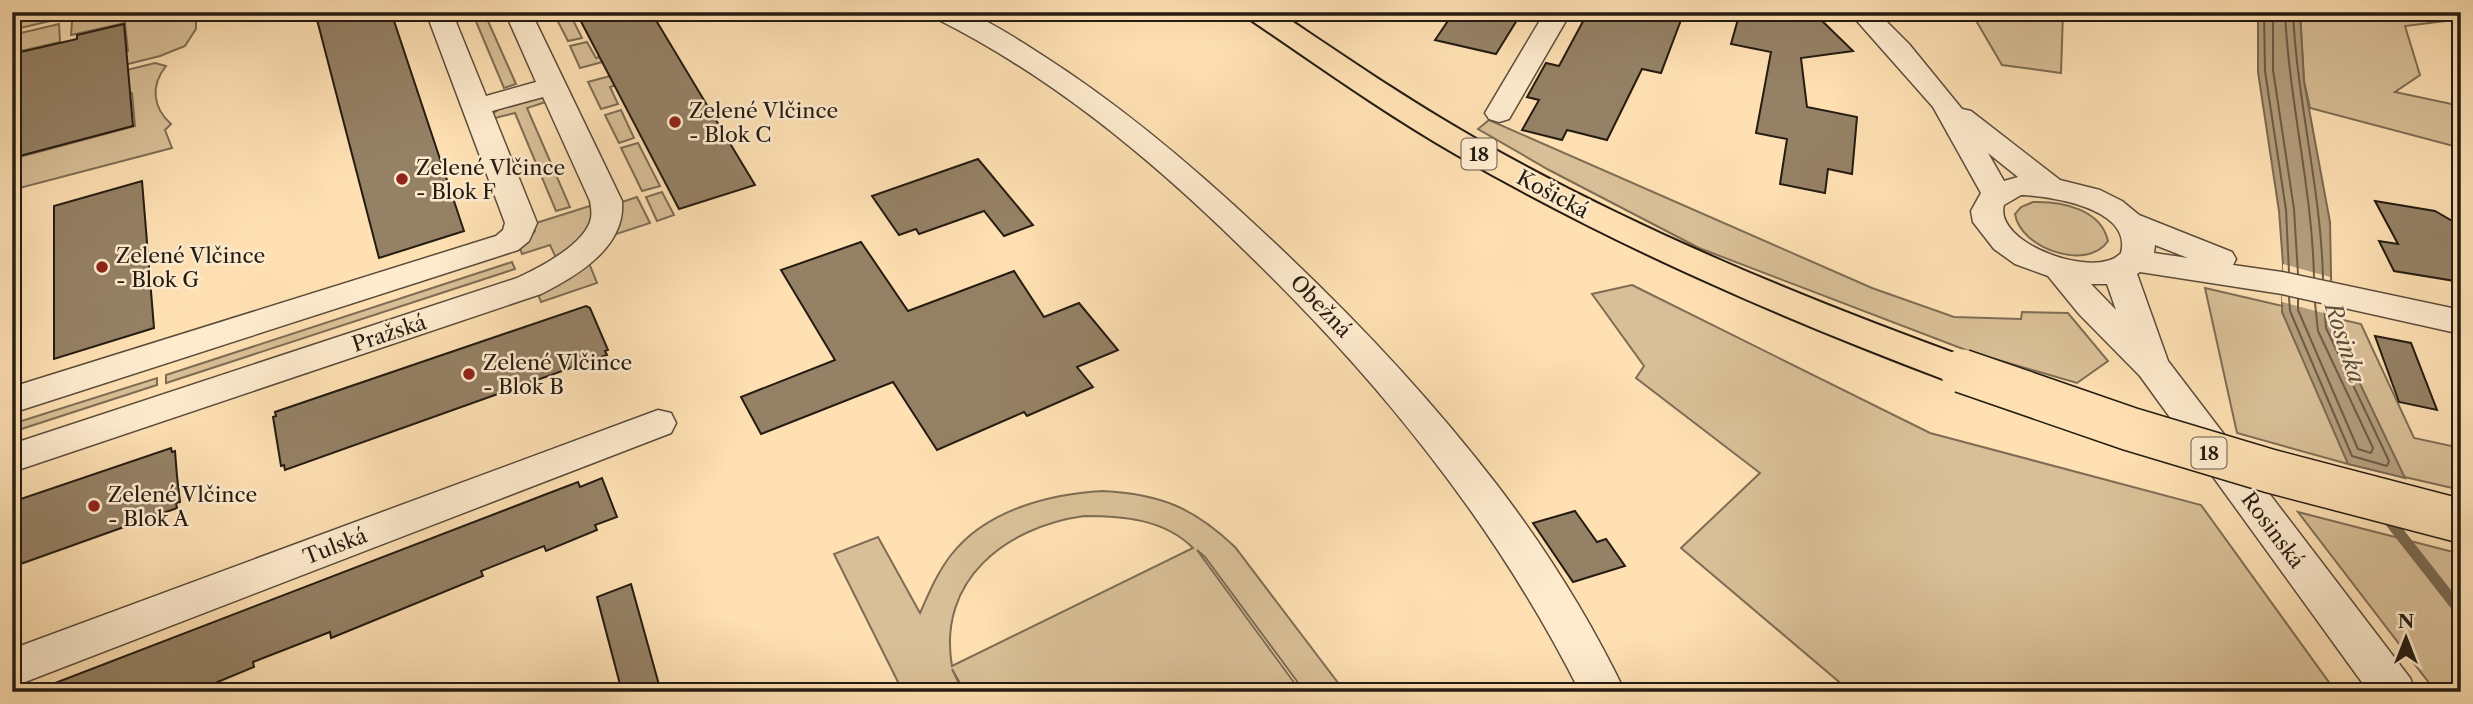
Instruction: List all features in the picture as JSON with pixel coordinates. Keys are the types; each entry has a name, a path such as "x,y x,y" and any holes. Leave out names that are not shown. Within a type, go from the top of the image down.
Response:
{"main road":[{"name":"Košická","path":"1258,12 1468,148 1561,199 1715,272 1815,315 1962,371 2130,429 2232,460 2461,521"}],"street":[{"path":"12,400 507,243 518,233 521,223 439,12"},
{"name":"Pražská","path":"12,458 528,286 555,274 593,241 607,219 606,201 518,12"},
{"name":"Obežná","path":"944,12 1033,61 1140,137 1270,255 1336,321 1438,435 1531,561 1576,636 1603,692"},
{"path":"1499,113 1558,12"},
{"path":"1862,12 1945,104 1997,194"},
{"path":"476,107 552,86"},
{"path":"1945,104 2049,186"},
{"path":"2282,283 2127,266 2092,274 2060,270 2033,260 2011,247 1995,233 1987,218 1988,204 1997,194 2019,186 2049,186 2094,199 2128,222 2282,283 2331,296 2461,322"},
{"name":"Rosinská","path":"2128,222 2138,236 2141,249 2127,266 2153,368"},
{"name":"Rosinská","path":"2060,270 2091,306 2153,368 2394,692"},
{"name":"Tulská","path":"12,668 658,424"}],"shaded area":[{"path":"12,12 61,12 54,20 12,30"},
{"path":"106,12 196,12 196,29 185,46 160,56 12,93 12,80 128,51 125,23 71,35 72,21"},
{"path":"472,12 484,12 516,84 504,88"},
{"path":"553,12 569,12 582,38 568,41"},
{"path":"1971,12 2063,12 2061,73 2002,65"},
{"path":"2300,12 2461,12 2461,19 2405,26 2420,75 2395,92 2461,106 2461,148 2310,108 2304,81"},
{"path":"59,24 60,42 12,53 12,35"},
{"path":"587,42 596,58 622,51 625,56 580,68 570,46"},
{"path":"155,63 166,66 158,81 156,97 160,111 171,124 165,130 172,148 12,190 12,159 135,126 132,93 73,108 82,81"},
{"path":"621,73 636,78 610,87 618,104 601,109 588,82"},
{"path":"543,97 549,101 527,108 570,207 556,211 515,113 491,119 491,115 502,107"},
{"path":"621,110 634,138 619,143 605,115"},
{"path":"1489,120 1872,288 1954,317 2021,319 2022,312 2068,313 2108,361 2077,383 1971,352 1699,248 1549,170 1478,129"},
{"path":"638,143 660,186 642,191 621,148"},
{"path":"662,192 674,215 657,221 646,197"},
{"path":"637,197 650,223 616,234 589,263 597,283 541,302 538,294 617,227 622,202"},
{"path":"2033,202 2067,205 2089,214 2104,230 2108,241 2098,250 2085,255 2056,252 2041,246 2020,226 2015,214 2021,207"},
{"path":"596,204 589,229 557,260 550,245 522,254 519,245 526,242 535,231 533,224"},
{"path":"512,262 515,269 166,383 166,375"},
{"path":"1632,285 1930,433 2201,505 2336,692 1851,692 1681,548 1760,473 1636,378 1644,366 1592,294"},
{"path":"2205,288 2361,324 2414,438 2461,448 2461,490 2348,464 2237,433"},
{"path":"157,378 157,385 12,432 12,424"},
{"path":"1103,491 1159,500 1205,522 1235,547 1345,692 1305,692 1205,557 1197,550 1301,692 965,692 952,669 963,692 903,692 834,554 878,537 920,613 946,562 965,539 982,526 1020,507","holes":["1099,516 1128,518 1156,525 1182,538 1193,548 952,666 950,635 955,608 967,584 983,563 1028,532 1055,522"]},
{"path":"2298,512 2461,554 2461,692 2436,692"}],"water":[{"path":"2258,12 2300,12 2304,82 2330,222 2332,325 2405,478 2348,464 2282,312 2283,264 2279,211 2258,72"}],"pier":[{"path":"2283,264 2330,277 2331,315 2282,302"}],"building":[{"path":"315,12 391,12 464,231 379,258"},
{"name":"Zelené Vlčince - Blok C","path":"576,12 651,12 755,185 679,209"},
{"path":"1454,12 1522,12 1496,54 1435,40"},
{"path":"1588,12 1684,12 1661,73 1642,69 1607,140 1567,130 1562,140 1522,130 1539,100 1527,97 1546,63 1559,66"},
{"path":"1740,12 1813,12 1853,51 1801,58 1807,107 1857,117 1852,174 1828,169 1825,193 1780,184 1787,139 1756,133 1771,52 1731,44"},
{"path":"124,24 133,126 12,158 12,54 77,39 77,35"},
{"path":"978,159 1033,225 1004,236 984,211 919,234 916,229 899,235 872,196"},
{"name":"Zelené Vlčince - Blok G","path":"142,181 154,328 54,359 54,206"},
{"path":"2375,201 2435,211 2461,226 2461,282 2394,271 2379,241 2398,244"},
{"path":"861,242 908,311 1014,271 1044,317 1079,303 1118,350 1077,367 1093,387 1027,416 1024,412 937,450 893,382 761,434 741,397 835,360 781,270"},
{"name":"Zelené Vlčince - Blok B","path":"586,306 590,308 608,350 605,351 607,355 285,470 284,465 281,466 273,417 276,416 275,412"},
{"path":"2375,336 2411,343 2437,410 2399,402"},
{"name":"Zelené Vlčince - Blok A","path":"171,448 172,452 175,451 180,502 176,503 177,508 12,567 12,502"},
{"path":"602,478 617,517 595,525 597,530 546,551 544,546 481,571 483,576 331,638 330,632 253,662 254,667 208,686 191,692 37,692 578,482 580,487"},
{"path":"1575,511 1597,542 1606,539 1625,566 1573,582 1533,523"},
{"path":"631,584 661,692 622,692 597,597"}],"waterway":[{"name":"Rosinka","path":"2385,515 2461,612"}],"place":[{"name":"Zelené Vlčince - Blok C","path":"675,122"},
{"name":"Zelené Vlčince - Blok F","path":"402,179"},
{"name":"Zelené Vlčince - Blok G","path":"102,267"},
{"name":"Zelené Vlčince - Blok B","path":"469,374"},
{"name":"Zelené Vlčince - Blok A","path":"94,506"}]}
